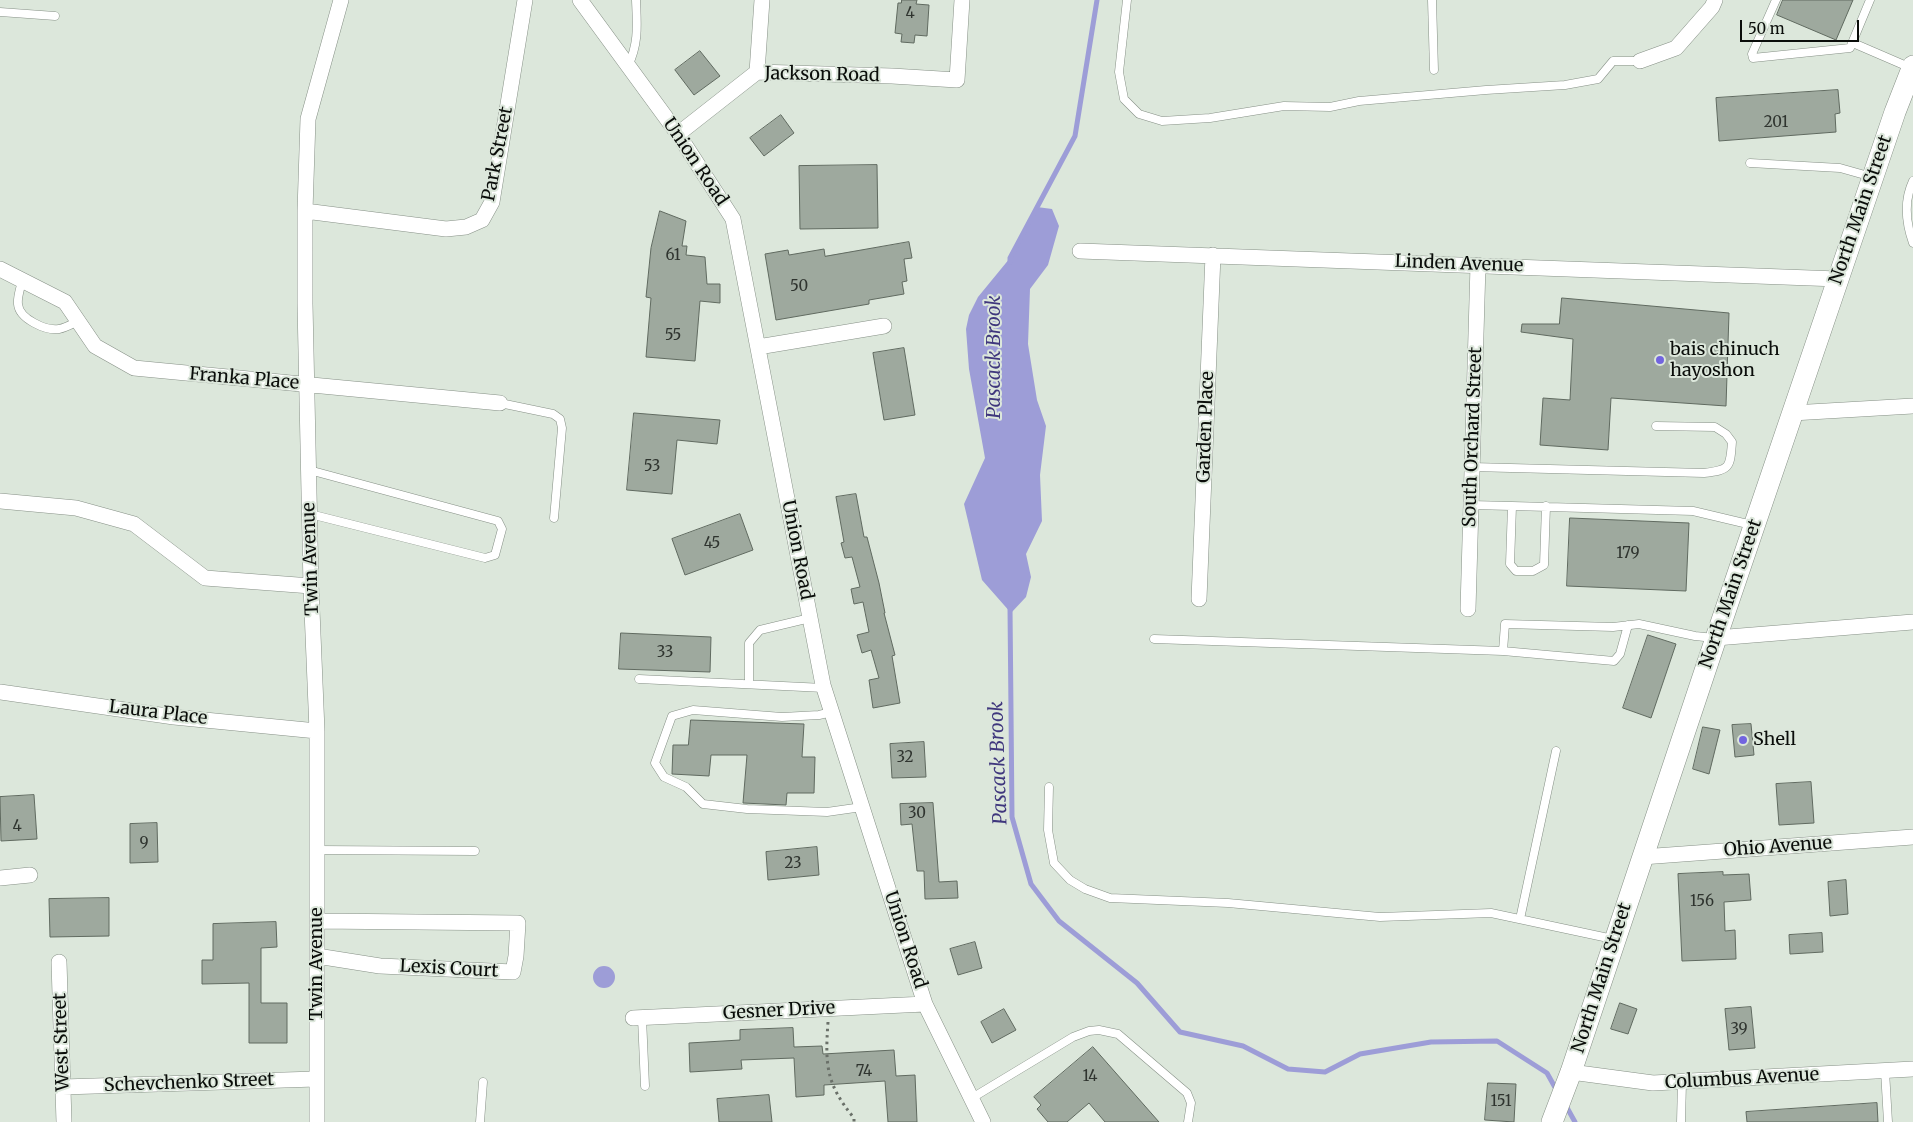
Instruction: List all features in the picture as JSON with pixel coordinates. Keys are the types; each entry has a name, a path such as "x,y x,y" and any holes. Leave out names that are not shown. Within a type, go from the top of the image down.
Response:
{"main road":[{"name":"North Main Street","path":"1555,1116 1838,278 1895,112 1913,68"}],"street":[{"name":"Twin Avenue","path":"316,1122 317,731 311,586 305,304 308,119 341,0"},
{"name":"Park Street","path":"306,211 446,229 466,227 482,220 492,202 525,0"},
{"name":"Union Road","path":"580,0 678,134 733,219 824,688 925,1004 983,1122"},
{"path":"757,72 762,0"},
{"name":"Jackson Road","path":"678,134 757,72 957,80 962,0"},
{"path":"1640,61 1676,48 1712,7 1715,0"},
{"name":"Linden Avenue","path":"1080,251 1838,278"},
{"name":"Garden Place","path":"1199,599 1213,255"},
{"name":"South Orchard Street","path":"1468,609 1478,265"},
{"name":"Franka Place","path":"0,269 65,302 96,346 134,368 500,403"},
{"path":"758,347 884,326"},
{"path":"1792,413 1913,406"},
{"path":"0,501 76,508 134,524 205,578 311,586"},
{"path":"1716,638 1913,622"},
{"name":"Laura Place","path":"0,692 174,716 317,731"},
{"name":"Ohio Avenue","path":"1642,857 1913,837"},
{"path":"0,878 30,875"},
{"name":"Lexis Court","path":"317,921 518,923 513,972 380,966 317,956"},
{"name":"West Street","path":"59,962 64,1122"},
{"name":"Gesner Drive","path":"638,1018 925,1004"},
{"name":"Columbus Avenue","path":"1568,1080 1653,1083 1913,1069"},
{"name":"Schevchenko Street","path":"63,1087 316,1080"}],"lane":[{"path":"628,66 635,52 638,32 636,0"},
{"path":"1127,0 1119,72 1124,99 1139,114 1162,121 1210,118 1284,106 1330,107 1359,101 1566,85 1598,79 1613,61 1640,61"},
{"path":"1432,0 1434,70"},
{"path":"1776,0 1752,54 1753,58 1850,48 1870,0"},
{"path":"0,12 55,16"},
{"path":"1853,43 1913,68"},
{"path":"1750,163 1840,168 1873,178"},
{"path":"1913,181 1907,204 1909,232 1913,243"},
{"path":"22,280 18,304 21,313 29,320 45,327 58,329 78,321"},
{"path":"500,403 553,414 560,419 562,428 554,518"},
{"path":"1472,467 1704,473 1724,471 1730,464 1732,442 1726,434 1715,427 1656,426"},
{"path":"309,470 498,521 502,529 495,555 485,558 310,514"},
{"path":"1471,505 1693,511 1754,526"},
{"path":"1512,506 1510,564 1516,571 1533,572 1544,565 1546,506"},
{"path":"749,683 749,642 760,630 810,618"},
{"path":"1503,651 1505,624 1613,627 1640,624 1695,636 1716,638"},
{"path":"1154,639 1503,651 1614,661 1620,654 1628,625"},
{"path":"639,679 824,688"},
{"path":"832,712 819,715 782,717 693,710 672,716 655,763 664,777 686,787 703,804 747,809 827,812 862,807"},
{"path":"1520,919 1556,751"},
{"path":"1049,787 1048,830 1054,863 1070,880 1085,889 1110,898 1228,903 1380,916 1491,913 1615,940"},
{"path":"317,850 475,851"},
{"path":"638,1018 645,1086"},
{"path":"972,1098 1073,1037 1089,1031 1099,1030 1118,1034 1187,1093 1191,1103 1188,1122"},
{"path":"1885,1071 1888,1122"},
{"path":"480,1122 483,1082"},
{"path":"1681,1122 1682,1082"}],"path":[{"path":"829,1009 827,1039 829,1078 840,1102 854,1118 854,1122"}],"water":[{"path":"1037,207 1052,209 1059,226 1048,265 1030,289 1028,344 1037,400 1046,426 1040,475 1042,521 1026,554 1031,577 1026,597 1011,613 982,580 964,504 985,458 969,369 966,329 969,315 978,297 1010,258"},
{"path":"604,966 612,969 615,977 612,985 604,988 596,985 593,977 596,969"}],"building":[{"path":"902,0 917,0 916,4 929,5 927,36 915,35 914,43 901,42 902,34 895,33 898,3 901,3"},
{"path":"1783,0 1853,0 1836,40 1777,15"},
{"path":"700,51 720,76 694,95 675,70"},
{"path":"1838,90 1840,113 1835,114 1836,132 1719,141 1716,98"},
{"path":"781,115 794,133 764,156 750,138"},
{"path":"877,165 878,228 800,229 799,166"},
{"path":"660,211 686,221 682,246 687,246 686,255 705,257 707,284 720,284 720,303 700,301 695,361 646,357 651,298 646,297 651,248"},
{"path":"909,242 912,258 904,259 907,281 902,282 904,294 869,300 869,304 776,320 765,254 788,250 789,255 824,249 825,256"},
{"name":"bais chinuch hayoshon","path":"1562,298 1729,313 1726,406 1611,398 1608,450 1540,445 1543,398 1570,400 1573,339 1521,332 1522,324 1559,324"},
{"path":"904,348 915,415 884,420 873,353"},
{"path":"634,413 720,420 717,444 677,440 672,494 627,490"},
{"path":"856,494 864,537 867,537 895,655 892,656 900,703 873,708 869,680 879,678 871,650 862,653 857,635 869,632 863,602 854,604 851,589 860,587 852,557 845,558 841,543 844,542 836,497"},
{"path":"740,514 753,550 685,575 672,539"},
{"path":"1570,518 1689,523 1686,591 1567,586"},
{"path":"621,633 711,637 710,672 619,669"},
{"path":"1648,635 1676,644 1651,718 1623,708"},
{"path":"691,720 804,724 802,757 815,757 814,793 787,793 786,805 743,803 747,755 711,755 709,776 672,774 673,745 688,745"},
{"name":"Shell","path":"1751,724 1754,755 1735,757 1732,725"},
{"name":"Shell","path":"1703,727 1720,730 1709,774 1693,769"},
{"path":"924,742 926,777 892,778 890,744"},
{"path":"1811,782 1814,823 1779,825 1776,784"},
{"path":"34,795 37,839 1,841 0,797"},
{"path":"933,803 939,882 957,881 958,898 925,899 924,871 917,871 912,824 901,825 900,804"},
{"path":"157,823 158,862 130,863 130,824"},
{"path":"817,847 819,875 768,880 766,852"},
{"path":"1723,872 1723,875 1749,874 1751,900 1724,902 1725,931 1735,930 1736,959 1682,961 1678,874"},
{"path":"1846,880 1848,914 1830,916 1828,882"},
{"path":"109,898 109,936 50,937 49,899"},
{"path":"276,922 277,947 261,948 261,1003 287,1003 287,1043 249,1043 249,983 202,984 202,960 213,960 213,924"},
{"path":"1822,933 1823,952 1790,954 1789,935"},
{"path":"975,942 982,968 958,975 950,949"},
{"path":"1620,1003 1637,1009 1628,1034 1611,1029"},
{"path":"1751,1007 1755,1048 1729,1050 1725,1009"},
{"path":"1004,1009 1016,1030 992,1043 981,1022"},
{"path":"793,1028 794,1047 822,1046 823,1054 894,1050 896,1076 915,1075 917,1122 888,1122 885,1081 824,1085 824,1095 796,1097 794,1058 741,1060 742,1069 690,1072 689,1043 740,1040 740,1030"},
{"path":"1093,1047 1159,1122 1105,1122 1089,1103 1067,1122 1048,1122 1037,1109 1041,1105 1034,1097"},
{"path":"1488,1083 1516,1084 1514,1122 1485,1120"},
{"path":"769,1095 772,1122 719,1122 717,1099"},
{"path":"1877,1103 1878,1122 1747,1122 1746,1112"}],"waterway":[{"name":"Pascack Brook","path":"1010,262 1010,258 1075,136 1097,0"},
{"name":"Pascack Brook","path":"1010,607 1012,817 1031,884 1059,921 1137,983 1180,1032 1243,1046 1288,1069 1325,1072 1360,1054 1431,1042 1497,1041 1547,1073 1557,1091"},
{"name":"Pascack Brook","path":"1565,1104 1575,1122"}],"place":[{"name":"bais chinuch hayoshon","path":"1660,360"},
{"name":"Shell","path":"1743,740"}]}
